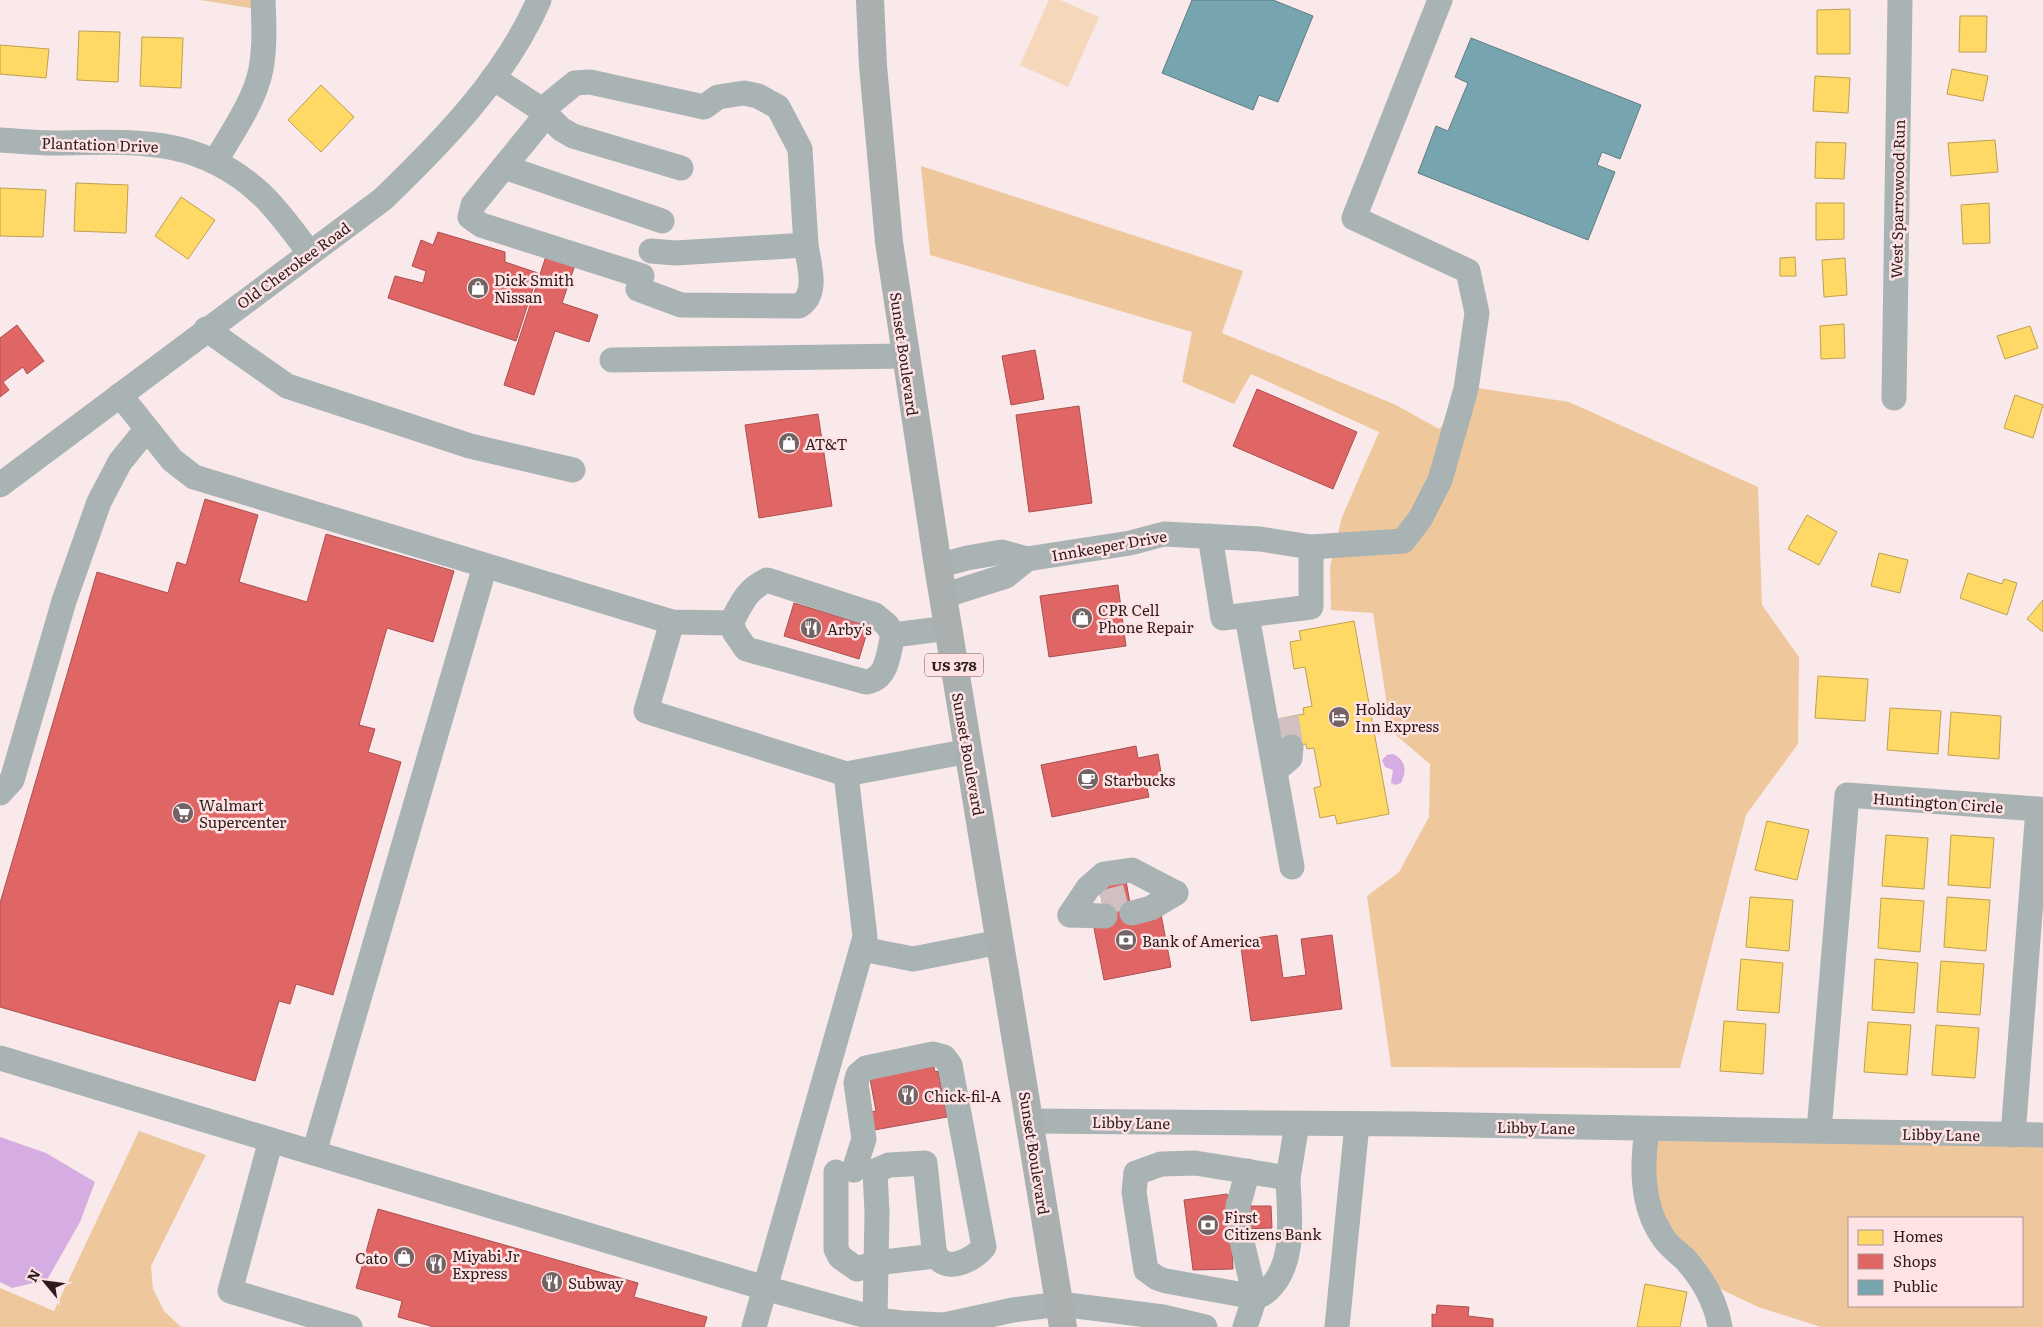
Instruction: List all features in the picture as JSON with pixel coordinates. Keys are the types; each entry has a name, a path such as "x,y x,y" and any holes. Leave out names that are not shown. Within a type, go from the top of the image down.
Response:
{"main road":[{"name":"Sunset Boulevard","path":"870,0 873,66 888,242 938,566 1061,1316"}],"street":[{"path":"215,162 245,112 261,70 264,25 263,0"},
{"name":"Old Cherokee Road","path":"0,485 383,198 431,153 493,78 509,55 539,0"},
{"name":"Innkeeper Drive","path":"938,566 966,558 1002,552 1027,559 1130,543 1164,534 1260,539 1311,547 1403,541 1420,519 1440,480 1466,389 1477,313 1468,271 1354,218 1440,0"},
{"name":"West Sparrowood Run","path":"1894,398 1900,0"},
{"path":"493,78 542,110 561,129 573,136 681,168"},
{"path":"590,82 704,107 718,97 744,94 768,100 778,107 800,150 806,245 811,288 810,296 806,302 799,306 681,305 640,283 481,225 470,216 473,205 542,120 542,110 575,83 590,82"},
{"name":"Plantation Drive","path":"0,140 51,143 138,142 176,148 215,162 248,182 262,195 309,252"},
{"path":"504,168 662,221"},
{"path":"651,251 676,254 806,245"},
{"path":"206,329 287,386 470,446 573,470"},
{"path":"612,360 906,356"},
{"path":"120,395 146,430 172,460 194,477 672,622 731,622"},
{"path":"0,793 12,780 64,601 98,502 120,462 146,430"},
{"path":"1210,536 1223,618 1311,607 1311,547"},
{"path":"943,596 1006,576 1027,559"},
{"path":"314,1153 485,566"},
{"path":"768,580 874,615 887,625 893,636 883,673 874,681 866,682 746,649 735,633 731,622 746,594 755,586 768,580"},
{"path":"1248,616 1292,867"},
{"path":"672,622 646,711 846,774 969,751"},
{"path":"893,636 949,628"},
{"path":"1264,704 1280,710 1286,717"},
{"path":"1276,770 1290,758 1291,747"},
{"path":"754,1327 865,937 846,774"},
{"name":"Huntington Circle","path":"1818,1131 1847,796 2038,810 2012,1135"},
{"path":"1103,906 1070,914 1088,888 1104,874 1132,870 1176,893 1129,899"},
{"path":"862,949 913,959 1000,942"},
{"path":"933,1054 944,1057 950,1065 984,1247 977,1256 944,1260 876,1263 857,1269 840,1258 836,1250 864,1139 856,1083 858,1075 866,1068 933,1054"},
{"path":"0,1058 765,1288 902,1324 944,1325 1013,1310 1061,1316 1163,1317 1205,1327"},
{"name":"Libby Lane","path":"1030,1121 1357,1124 2043,1135"},
{"path":"1288,1178 1195,1163 1162,1164 1136,1173 1134,1192 1146,1270 1157,1278 1166,1281 1255,1297 1261,1296 1278,1281 1285,1266 1289,1219 1288,1178 1297,1124"},
{"path":"1338,1327 1357,1124"},
{"path":"1647,1129 1643,1167 1645,1191 1650,1214 1661,1236 1702,1280 1713,1301 1720,1327"},
{"path":"271,1140 230,1291 350,1327"},
{"path":"804,1154 855,1171 889,1165 926,1163 944,1260"},
{"path":"855,1171 877,1214 875,1317"},
{"path":"1245,1327 1255,1297 1248,1171"}],"shaded area":[{"path":"200,0 263,0 263,10"},
{"path":"1049,0 1060,0 1099,17 1068,87 1020,65"},
{"path":"921,166 1243,271 1222,333 1396,405 1439,429 1478,388 1569,402 1758,487 1762,605 1799,657 1798,744 1746,815 1680,1068 1391,1067 1367,896 1399,872 1429,817 1430,764 1391,731 1373,613 1331,610 1330,567 1342,517 1379,432 1251,374 1234,404 1182,382 1192,332 930,255"},
{"path":"1393,754 1401,759 1405,770 1401,783 1395,785 1391,783 1393,770 1385,767 1382,760 1387,755"},
{"path":"1647,1129 2043,1135 2043,1327 1821,1327 1758,1307 1702,1280 1661,1236"},
{"path":"139,1131 206,1155 151,1266 153,1289 164,1311 181,1327 0,1327 0,1288 54,1311"},
{"path":"0,1137 46,1153 95,1182 80,1222 47,1280 12,1288 0,1282"}],"building: Homes":[{"path":"1850,9 1850,54 1817,54 1817,10"},
{"path":"1960,16 1987,16 1986,52 1959,52"},
{"path":"79,31 120,32 118,82 77,80"},
{"path":"142,37 183,38 181,88 140,86"},
{"path":"0,45 49,49 46,78 0,74"},
{"path":"1952,69 1988,76 1983,101 1947,94"},
{"path":"1815,76 1850,78 1848,113 1813,111"},
{"path":"321,85 354,117 321,152 288,120"},
{"path":"1995,140 1998,172 1951,176 1948,143"},
{"path":"1816,142 1846,143 1844,179 1815,178"},
{"path":"76,183 128,185 126,233 74,231"},
{"path":"0,188 46,190 43,237 0,236"},
{"path":"181,197 215,220 188,259 155,236"},
{"path":"1816,203 1844,203 1844,239 1816,240"},
{"path":"1989,203 1990,243 1963,244 1961,205"},
{"path":"1795,257 1796,276 1780,276 1780,258"},
{"path":"1845,258 1847,295 1824,297 1822,260"},
{"path":"1844,324 1845,358 1821,359 1820,326"},
{"path":"2030,326 2038,348 2005,359 1997,336"},
{"path":"2015,395 2043,405 2033,438 2004,428"},
{"path":"1807,515 1837,532 1819,565 1788,549"},
{"path":"1879,553 1908,560 1900,593 1871,586"},
{"path":"1968,573 2002,584 2004,579 2017,583 2007,615 1960,598"},
{"path":"2043,600 2043,632 2027,619"},
{"path":"1354,621 1389,814 1337,824 1335,815 1320,818 1314,788 1321,786 1314,748 1307,749 1306,744 1278,749 1272,720 1304,714 1303,708 1312,706 1305,667 1294,669 1290,642 1301,640 1299,631"},
{"path":"1818,676 1868,679 1865,721 1815,718"},
{"path":"1890,708 1941,711 1938,754 1887,750"},
{"path":"1951,712 2001,716 1999,759 1948,755"},
{"path":"1767,821 1809,830 1797,880 1755,870"},
{"path":"1886,835 1928,838 1924,889 1882,886"},
{"path":"1951,835 1994,838 1990,888 1948,885"},
{"path":"1750,897 1793,900 1789,951 1746,947"},
{"path":"1947,897 1990,900 1986,951 1944,947"},
{"path":"1881,898 1924,901 1920,952 1878,948"},
{"path":"1741,959 1783,963 1779,1013 1737,1010"},
{"path":"1875,959 1918,963 1914,1013 1872,1010"},
{"path":"1941,961 1984,964 1980,1015 1937,1012"},
{"path":"1724,1021 1766,1024 1763,1074 1720,1071"},
{"path":"1868,1022 1911,1025 1907,1075 1864,1072"},
{"path":"1936,1025 1979,1028 1975,1078 1932,1075"},
{"path":"1645,1284 1687,1292 1680,1327 1637,1327"}],"building: Shops":[{"path":"438,232 505,252 505,262 538,273 516,341 388,298 395,276 423,283 426,271 412,266 421,240 433,245"},
{"path":"547,253 576,262 562,303 598,315 589,342 555,331 534,395 504,385"},
{"path":"17,325 44,361 27,374 23,367 3,382 9,390 0,397 0,338"},
{"path":"1035,350 1044,399 1011,405 1002,356"},
{"path":"1257,389 1357,432 1333,489 1233,446"},
{"path":"1079,406 1092,503 1029,512 1016,415"},
{"path":"818,414 832,506 759,518 745,425"},
{"path":"205,499 258,515 239,582 307,602 326,534 454,571 433,642 387,628 359,725 375,729 368,752 401,762 333,995 296,984 290,1004 279,1001 255,1081 0,1007 0,903 97,572 168,593 177,562 186,565"},
{"path":"1118,585 1126,646 1049,657 1040,596"},
{"path":"794,603 869,626 859,659 784,636"},
{"path":"1136,746 1138,758 1158,754 1163,785 1147,788 1149,797 1052,817 1041,765"},
{"path":"1125,875 1132,915 1160,909 1171,967 1104,980 1093,923 1106,921 1098,881"},
{"path":"1277,935 1283,978 1306,975 1301,939 1332,935 1342,1009 1251,1021 1240,940"},
{"name":"Chick-fil-A","path":"933,1063 935,1072 938,1071 947,1117 874,1130 870,1112 876,1111 870,1079"},
{"path":"1227,1194 1230,1207 1233,1269 1193,1270 1184,1200"},
{"path":"1250,1206 1271,1206 1272,1228 1239,1229"},
{"path":"378,1209 638,1283 634,1297 707,1317 704,1327 434,1327 398,1317 402,1301 356,1288"},
{"path":"1437,1305 1469,1307 1468,1316 1493,1319 1493,1327 1432,1327 1432,1314 1436,1315"}],"building: Public":[{"path":"1192,0 1273,0 1313,16 1278,102 1259,95 1253,110 1162,73"},
{"path":"1471,38 1641,105 1620,159 1602,152 1597,165 1615,172 1588,240 1418,173 1436,126 1448,131 1468,83 1455,77"}],"tunnel":[{"path":"1286,717 1291,747"},
{"path":"1102,903 1129,896"}],"place":[{"name":"Dick Smith Nissan","path":"478,288"},
{"name":"AT&T","path":"789,443"},
{"name":"CPR Cell Phone Repair","path":"1082,618"},
{"name":"Arby's","path":"811,628"},
{"name":"Holiday Inn Express","path":"1339,717"},
{"name":"Starbucks","path":"1088,779"},
{"name":"Walmart Supercenter","path":"183,813"},
{"name":"Bank of America","path":"1126,940"},
{"name":"Chick-fil-A","path":"908,1095"},
{"name":"First Citizens Bank","path":"1208,1225"},
{"name":"Cato","path":"404,1257"},
{"name":"Miyabi Jr Express","path":"436,1264"},
{"name":"Subway","path":"552,1282"}]}
